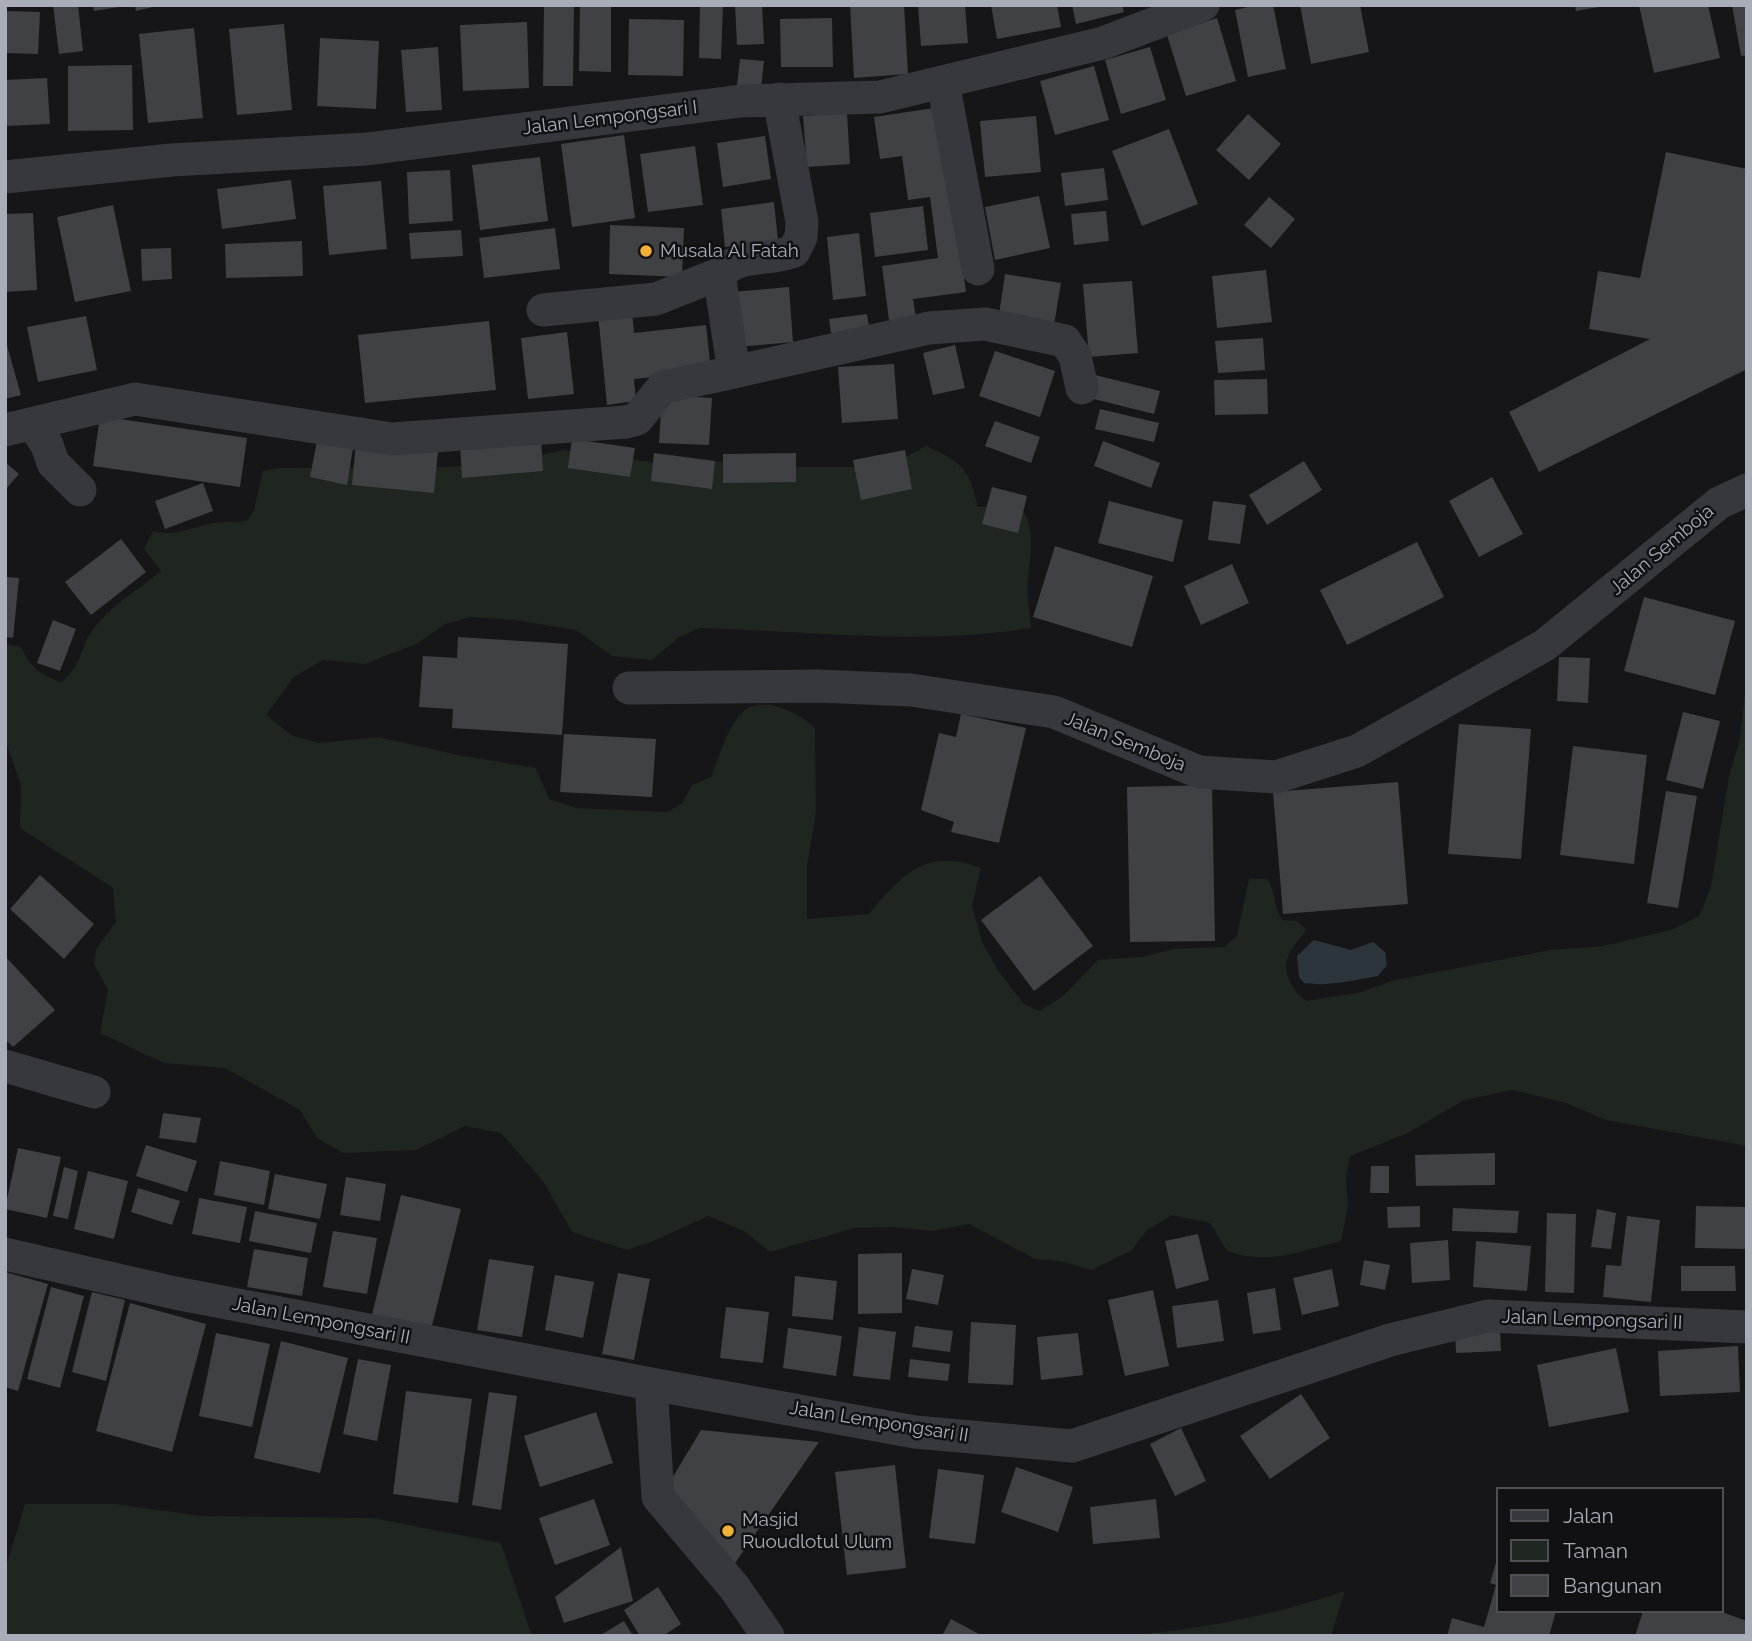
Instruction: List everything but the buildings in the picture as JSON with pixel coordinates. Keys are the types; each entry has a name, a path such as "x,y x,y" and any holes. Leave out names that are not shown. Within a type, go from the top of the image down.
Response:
{"street":[{"name":"Jalan Lempongsari I","path":"5,177 172,160 367,149 741,101 880,97 1103,43 1203,5"},
{"path":"943,82 978,269"},
{"path":"543,310 656,299 719,274 733,261 782,256 794,251 801,237 802,222 779,99"},
{"path":"719,274 734,372"},
{"path":"19,427 135,400 392,439 626,422 637,419 663,387 929,328 985,324 1065,341 1075,356 1082,388"},
{"path":"19,427 47,445 53,463 80,490"},
{"name":"Jalan Semboja","path":"629,688 818,686 911,690 1054,712 1199,772 1276,777 1357,751 1545,645 1719,503 1747,489"},
{"path":"5,1066 94,1092"},
{"name":"Jalan Lempongsari II","path":"5,1254 175,1293 915,1432 1072,1446 1390,1340 1488,1316 1747,1327"},
{"path":"651,1384 658,1497 734,1587 768,1636"}],"green space":[{"path":"926,446 962,468 971,483 978,507 1003,505 1024,512 1031,533 1028,600 1031,628 907,637 700,628 679,637 652,660 612,656 576,630 514,620 470,617 445,624 418,643 365,664 323,660 294,677 266,715 293,736 319,743 379,737 458,755 536,768 549,799 576,808 667,812 682,804 692,785 711,777 729,731 746,709 766,705 788,710 815,728 816,812 807,866 807,919 869,914 905,876 931,863 962,862 981,868 972,905 982,942 999,972 1024,1004 1039,1011 1063,996 1098,960 1141,957 1173,949 1224,947 1237,936 1249,879 1267,879 1282,920 1297,921 1306,929 1290,952 1286,966 1292,986 1306,1001 1362,992 1395,980 1551,950 1603,946 1671,930 1699,916 1711,887 1729,776 1740,739 1747,674 1747,1146 1606,1120 1566,1103 1512,1090 1464,1100 1406,1134 1350,1156 1346,1179 1348,1208 1341,1241 1298,1253 1257,1257 1227,1251 1210,1223 1172,1215 1147,1230 1132,1250 1092,1270 1060,1261 1035,1259 969,1224 933,1231 894,1227 855,1228 770,1252 744,1231 708,1216 654,1241 627,1250 572,1232 543,1181 501,1133 465,1126 416,1150 343,1153 317,1138 300,1110 225,1068 164,1063 100,1033 108,990 94,964 96,949 116,922 113,888 20,828 21,785 5,740 5,644 21,647 36,669 61,682 73,670 89,636 101,619 161,571 144,549 153,531 175,532 213,523 248,520 254,510 263,471 280,468 448,467 515,461 564,450 659,463 713,461 756,467 861,467 904,458"},
{"path":"25,1504 115,1504 201,1516 373,1518 501,1543 532,1636 5,1636 5,1570"},
{"path":"1345,1591 1331,1636 1116,1636 1232,1621"}],"shaded area":[{"path":"1314,940 1351,950 1373,942 1385,952 1387,965 1378,976 1331,984 1304,983 1299,977 1297,956"}],"place":[{"name":"Musala Al Fatah","path":"646,251"},
{"name":"Masjid Ruoudlotul Ulum","path":"728,1531"}]}
